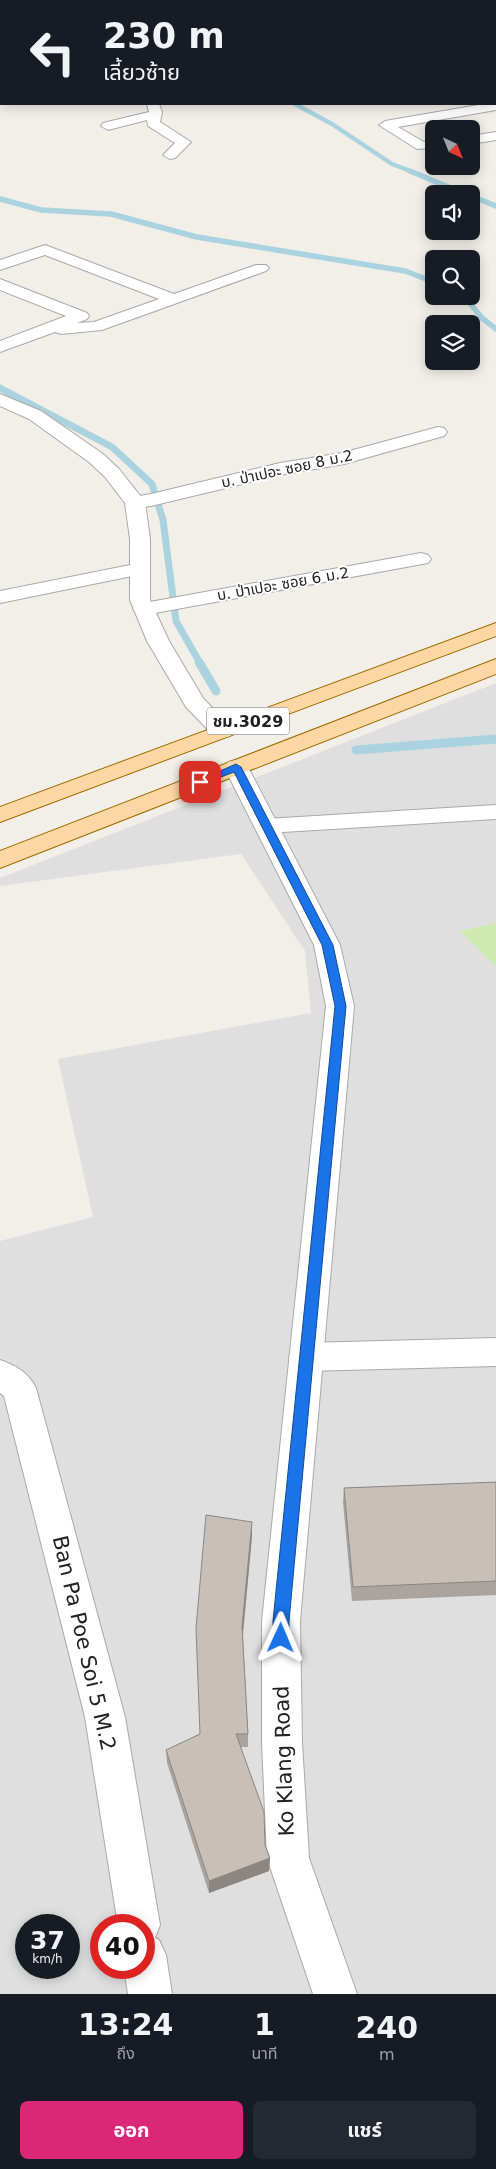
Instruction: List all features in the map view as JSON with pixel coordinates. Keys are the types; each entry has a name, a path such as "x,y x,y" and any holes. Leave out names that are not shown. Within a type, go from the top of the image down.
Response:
{"main road":[{"name":"ชม.3029","path":"0,815 496,629"},
{"name":"ชม.3029","path":"0,860 496,666"}],"street":[{"path":"425,146 422,146 385,125 496,106"},
{"path":"108,126 154,109 153,123 184,142 170,155"},
{"path":"480,139 496,136"},
{"path":"0,265 45,250 174,299"},
{"path":"48,329 96,326 261,268"},
{"path":"0,284 81,316 0,348"},
{"path":"0,399 35,415 96,458 112,473 150,500 140,539 140,600 158,641 194,702 222,731"},
{"name":"บ. ป่าเปอะ ซอย 8 ม.2","path":"150,500 280,469 344,458 438,432"},
{"name":"บ. ป่าเปอะ ซอย 6 ม.2","path":"144,609 421,559"},
{"path":"0,598 140,569"},
{"name":"Ko Klang Road","path":"236,767 327,945 340,1006 281,1621 282,1742 288,1858 335,1994"},
{"path":"266,826 496,812"},
{"path":"306,1357 496,1352"},
{"name":"Ban Pa Poe Soi 5 M.2","path":"0,1374 19,1388 104,1717 137,1914"},
{"path":"148,1979 150,1994"}],"shaded area":[{"path":"496,683 496,1994 0,1994 0,1241 93,1217 58,1059 311,1013 305,951 241,854 0,886 0,878"}],"green space":[{"path":"496,923 496,967 460,931"}],"building":[{"path":"496,1482 496,1581 353,1587 344,1488"},
{"path":"206,1515 252,1522 242,1627 248,1734 236,1734 264,1812 265,1845 270,1858 209,1881 166,1750 200,1734 196,1628"}],"waterway":[{"path":"297,105 332,124 392,164 413,172"},
{"path":"410,171 443,185"},
{"path":"0,199 41,210 111,214 197,237 405,271 425,279"},
{"path":"480,200 496,206"},
{"path":"471,305 482,318 496,329"},
{"path":"3,389 0,388 112,447 152,484 163,520 176,621 200,663"},
{"path":"199,662 216,691"},
{"path":"356,750 496,739"}],"route":[{"path":"200,782 236,767 327,945 340,1006 281,1621 281,1638"}]}
